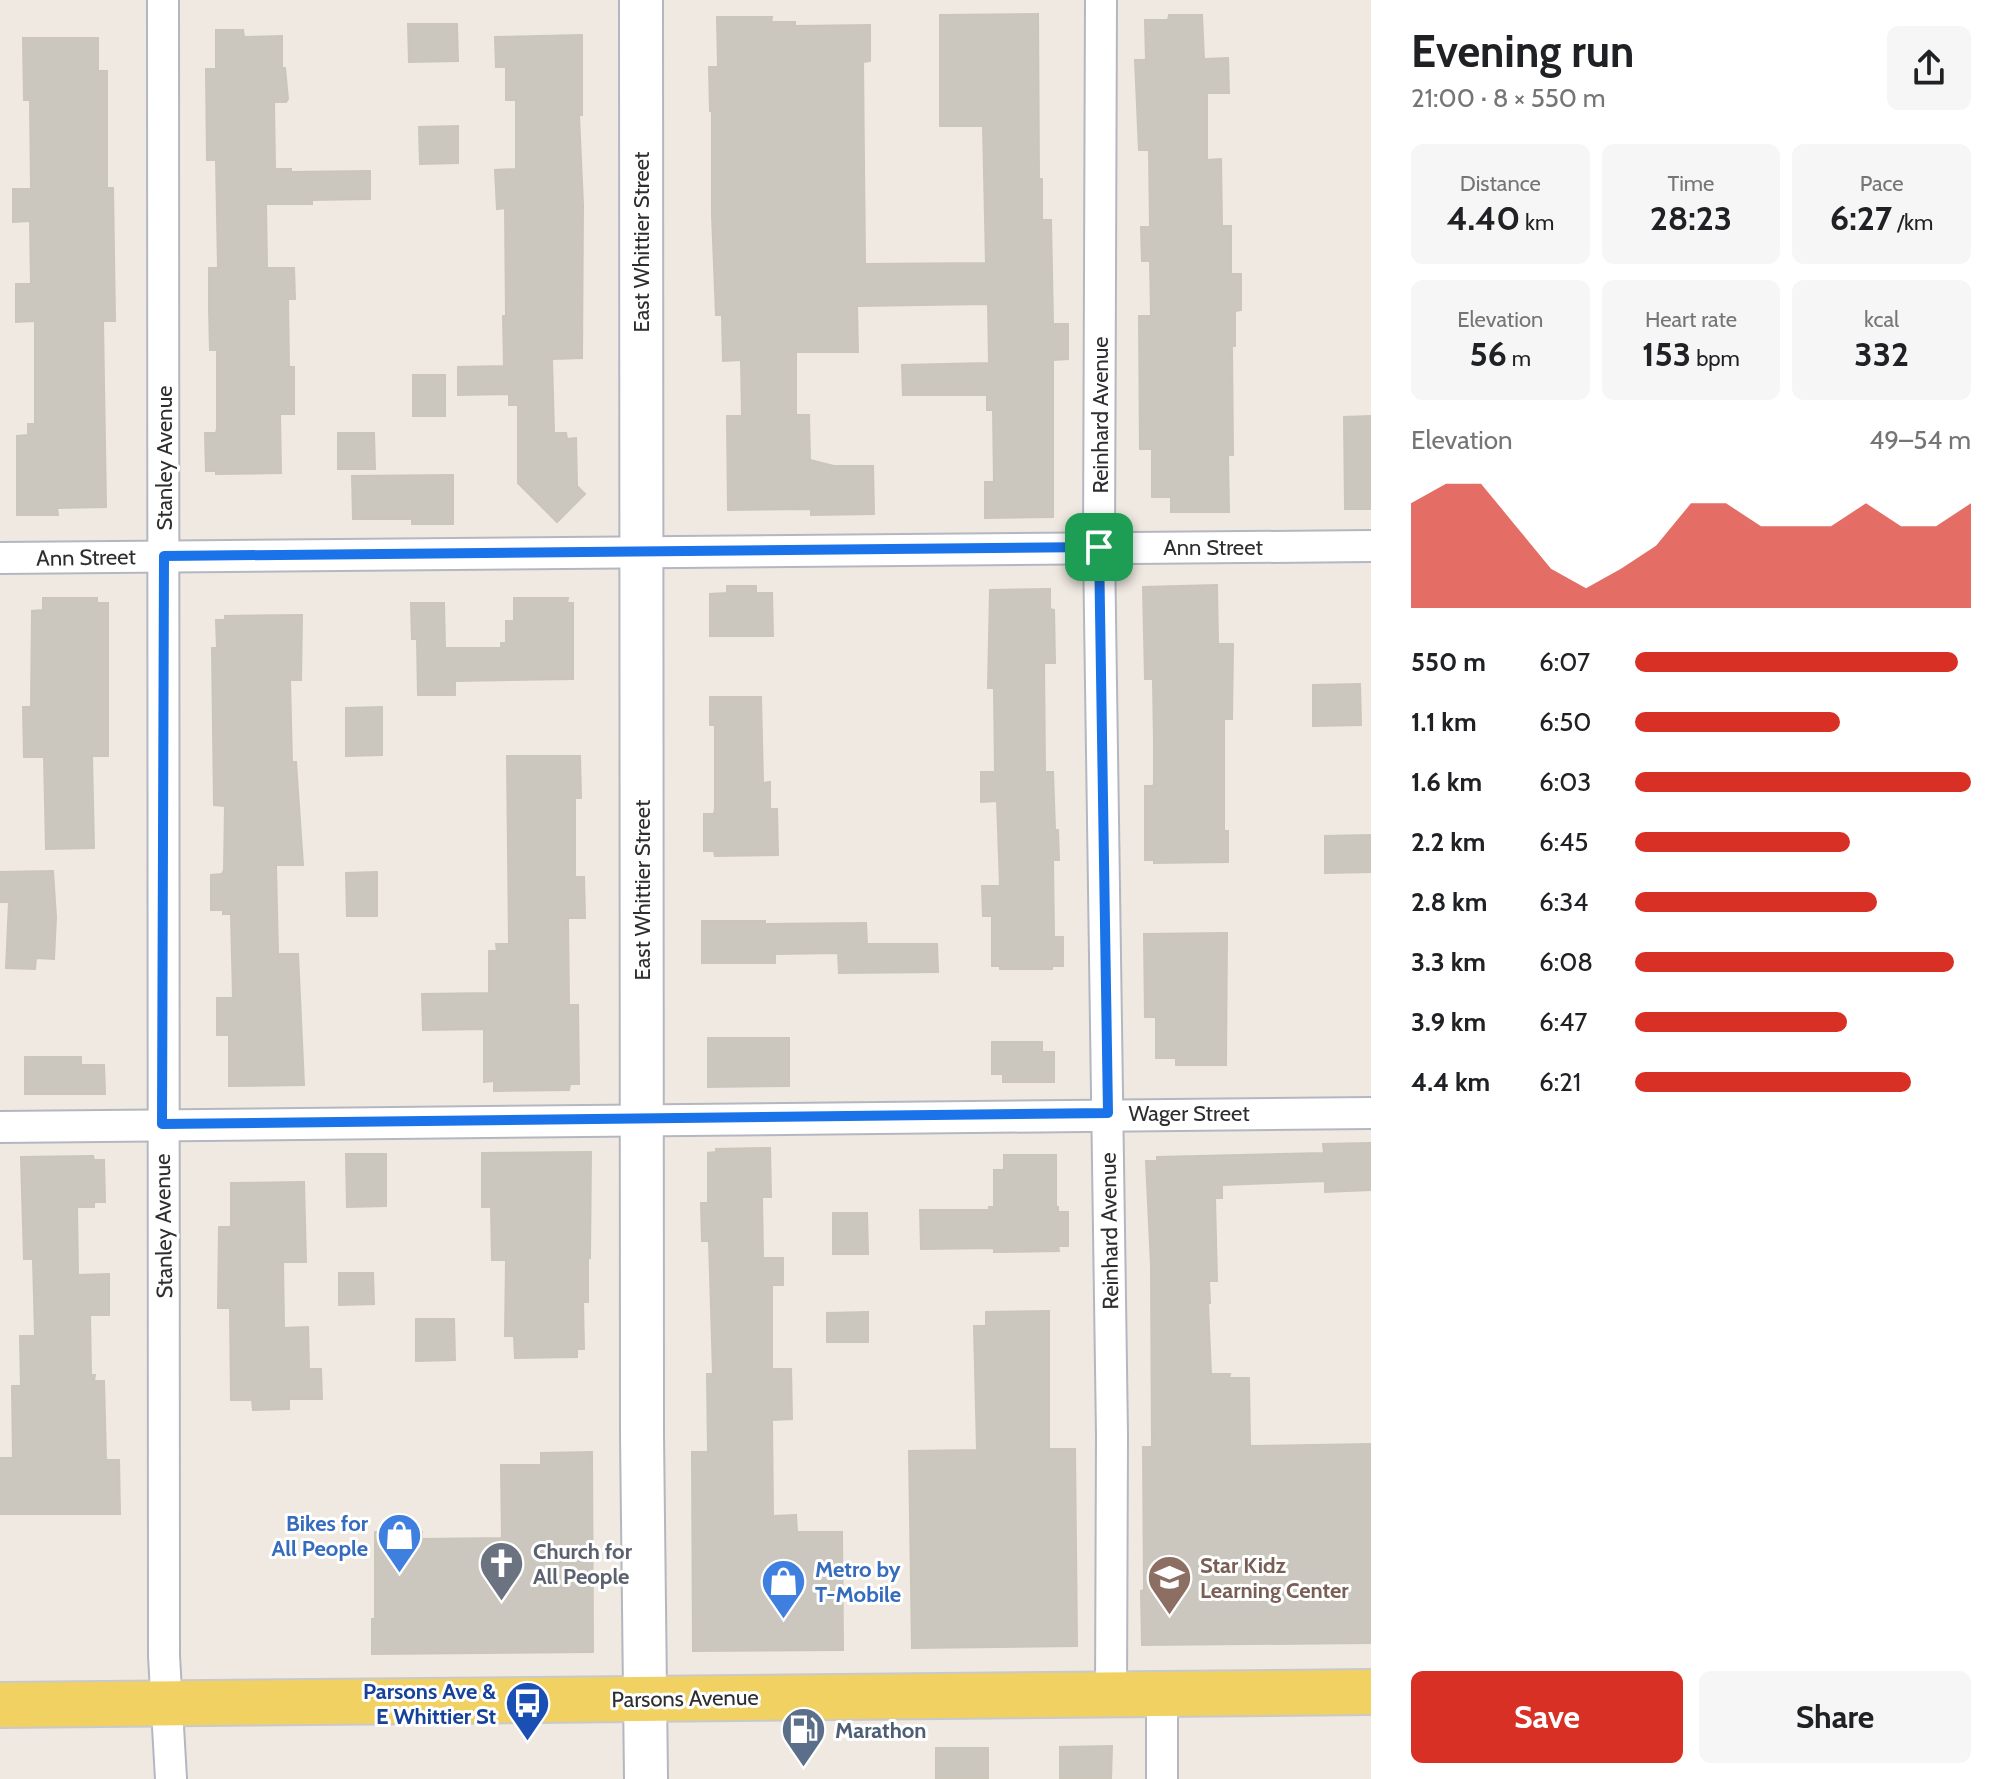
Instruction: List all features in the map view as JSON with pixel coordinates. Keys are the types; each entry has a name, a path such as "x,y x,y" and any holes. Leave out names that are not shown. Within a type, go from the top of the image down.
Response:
{"main road":[{"name":"Parsons Avenue","path":"0,1705 1371,1692"}],"street":[{"name":"Stanley Avenue","path":"163,0 164,1656 171,1779"},
{"name":"East Whittier Street","path":"641,0 642,1434 646,1779"},
{"name":"Reinhard Avenue","path":"1101,0 1099,547 1112,1420 1111,1694"},
{"name":"Ann Street","path":"0,558 1371,546"},
{"name":"Wager Street","path":"0,1127 1108,1113 1371,1113"},
{"path":"1162,1693 1162,1779"}],"building":[{"path":"1038,14 1042,220 1051,220 1053,324 1068,324 1068,359 1053,360 1053,517 985,518 985,482 994,482 993,410 987,410 987,395 903,395 902,365 989,363 988,304 857,306 858,352 796,352 796,415 809,415 810,460 834,466 873,466 874,514 811,515 811,509 728,510 727,416 742,416 741,360 723,361 722,315 716,315 709,67 718,67 717,17 772,17 771,22 795,22 795,26 870,25 870,61 863,62 865,264 986,263 983,126 940,126 940,15"},
{"path":"1169,15 1202,15 1204,59 1228,58 1229,93 1207,93 1207,160 1221,159 1222,226 1231,226 1231,274 1241,274 1241,310 1235,311 1235,346 1232,346 1233,455 1228,455 1229,512 1171,512 1171,497 1152,497 1152,449 1140,449 1139,316 1151,316 1150,261 1142,261 1141,227 1150,227 1149,150 1139,150 1135,60 1146,60 1145,20 1168,20"},
{"path":"408,24 457,24 458,61 409,62"},
{"path":"216,30 243,30 244,37 282,36 282,68 285,68 288,99 286,102 274,102 275,169 291,169 291,172 370,171 370,199 266,204 267,268 294,268 295,299 288,299 289,367 294,367 294,414 280,414 281,473 216,474 216,471 206,471 205,433 216,433 217,429 217,350 210,350 209,309 209,268 218,268 216,160 207,160 206,69 216,69"},
{"path":"582,35 582,115 579,115 583,205 582,358 552,359 554,433 566,433 567,439 576,438 577,486 585,494 557,522 518,483 518,405 509,405 509,394 458,395 458,367 504,366 505,208 497,209 495,170 516,169 516,100 506,100 506,67 496,67 495,37"},
{"path":"23,38 98,38 98,71 107,71 107,188 113,188 115,321 103,321 106,507 57,508 58,515 17,515 17,436 28,435 28,424 35,424 35,321 16,322 16,284 31,284 30,221 13,222 13,189 31,189 30,100 24,100"},
{"path":"458,126 458,163 420,164 419,127"},
{"path":"413,375 445,375 445,416 413,416"},
{"path":"1371,416 1371,509 1345,509 1344,417"},
{"path":"338,433 374,433 375,469 338,469"},
{"path":"453,475 453,524 412,524 412,519 353,519 352,476"},
{"path":"1217,585 1218,644 1233,644 1232,719 1224,719 1224,831 1228,831 1228,862 1154,863 1154,860 1145,860 1145,786 1153,786 1154,783 1154,742 1153,679 1145,679 1143,587"},
{"path":"727,586 756,586 756,593 772,593 773,636 710,636 710,594 727,593"},
{"path":"1050,589 1050,609 1054,610 1055,663 1044,663 1045,772 1053,772 1059,860 1053,860 1054,937 1063,937 1063,966 1052,966 1052,969 1000,969 1000,966 992,966 992,916 983,916 982,886 1000,886 997,801 981,802 981,772 995,772 994,688 988,688 990,590"},
{"path":"43,598 97,598 97,603 108,603 108,756 92,756 94,848 46,849 44,757 24,757 23,707 31,707 32,611 43,610"},
{"path":"514,598 568,598 567,603 573,603 573,679 455,681 455,695 418,695 417,639 412,639 411,603 444,603 445,648 501,648 501,643 506,643 506,621 514,621"},
{"path":"302,615 301,680 290,680 292,762 296,762 303,865 276,865 278,954 298,954 304,1085 229,1086 229,1035 217,1035 217,998 233,998 231,914 211,910 211,875 222,874 224,870 225,806 214,805 212,648 217,648 216,620 225,620 225,616"},
{"path":"1360,684 1361,725 1313,726 1313,685"},
{"path":"710,697 761,697 763,783 770,782 770,809 777,809 778,855 715,856 714,851 704,851 704,814 714,814 715,809 715,725 710,725"},
{"path":"382,707 382,755 346,756 346,708"},
{"path":"507,756 580,756 581,798 575,798 575,877 584,877 585,918 568,918 569,1005 578,1005 579,1084 570,1084 569,1090 494,1091 494,1081 484,1082 484,1029 423,1030 422,994 489,993 489,951 497,951 496,944 509,944"},
{"path":"1371,835 1371,872 1325,873 1325,836"},
{"path":"53,871 56,917 54,959 36,958 35,969 6,968 9,902 0,902 0,872"},
{"path":"377,872 377,916 347,916 346,873"},
{"path":"702,921 866,923 867,944 937,944 938,972 839,973 838,953 775,954 775,963 702,963"},
{"path":"1227,933 1226,1065 1176,1065 1176,1058 1156,1058 1156,1017 1145,1017 1144,934"},
{"path":"708,1038 789,1038 789,1086 708,1087"},
{"path":"992,1042 1042,1042 1042,1052 1054,1052 1054,1082 1003,1082 1003,1074 992,1074"},
{"path":"25,1057 81,1057 81,1065 104,1065 105,1094 25,1094"},
{"path":"1371,1143 1371,1190 1325,1192 1325,1181 1222,1185 1222,1198 1215,1198 1217,1281 1209,1281 1208,1303 1211,1374 1249,1378 1250,1446 1371,1444 1371,1643 1142,1645 1143,1447 1152,1447 1151,1265 1146,1161 1157,1161 1157,1157 1324,1153 1323,1144"},
{"path":"770,1148 771,1197 762,1197 763,1258 783,1258 783,1285 772,1285 772,1369 791,1369 792,1419 772,1420 773,1516 796,1515 797,1532 842,1532 843,1650 693,1651 692,1452 708,1452 707,1374 713,1374 709,1241 702,1241 701,1203 708,1203 708,1153 716,1152 716,1149"},
{"path":"591,1152 590,1258 588,1302 583,1302 584,1349 577,1349 577,1357 515,1358 514,1336 505,1336 506,1260 492,1260 491,1207 482,1207 482,1153"},
{"path":"346,1154 386,1154 386,1206 347,1207"},
{"path":"1004,1155 1056,1155 1056,1207 1058,1212 1068,1212 1068,1246 1058,1246 1059,1251 921,1249 920,1210 989,1210 989,1207 994,1207 994,1170 1004,1170"},
{"path":"93,1156 94,1160 104,1160 105,1202 94,1202 94,1207 77,1207 78,1275 109,1274 109,1315 90,1315 91,1375 95,1375 94,1381 104,1381 106,1460 119,1460 120,1514 0,1514 0,1458 13,1458 12,1386 21,1386 20,1336 35,1336 33,1259 24,1259 21,1157"},
{"path":"304,1182 306,1262 283,1262 284,1328 308,1327 309,1369 321,1369 322,1399 289,1399 289,1409 253,1410 252,1400 231,1400 230,1308 218,1308 219,1227 231,1227 231,1183"},
{"path":"833,1213 867,1213 868,1254 833,1254"},
{"path":"339,1273 373,1273 374,1304 339,1305"},
{"path":"1049,1311 1049,1449 1075,1449 1077,1646 912,1648 909,1451 977,1450 974,1326 986,1326 986,1312"},
{"path":"868,1312 868,1342 827,1342 827,1313"},
{"path":"416,1319 454,1319 455,1360 416,1361"},
{"path":"592,1452 593,1652 372,1654 375,1532 422,1532 422,1539 502,1538 501,1465 541,1465 541,1453"},
{"path":"1112,1746 1111,1779 1060,1779 1060,1747"},
{"path":"936,1748 988,1748 988,1779 936,1779"}],"place":[{"name":"Bikes for All People","path":"399,1575"},
{"name":"Church for All People","path":"502,1603"},
{"name":"Star Kidz Learning Center","path":"1169,1617"},
{"name":"Metro by T-Mobile","path":"784,1621"},
{"name":"Parsons Ave & E Whittier St","path":"527,1743"},
{"name":"Marathon","path":"804,1769"}],"route":[{"path":"1099,547 1108,1113 162,1124 164,556 1099,547"}]}
